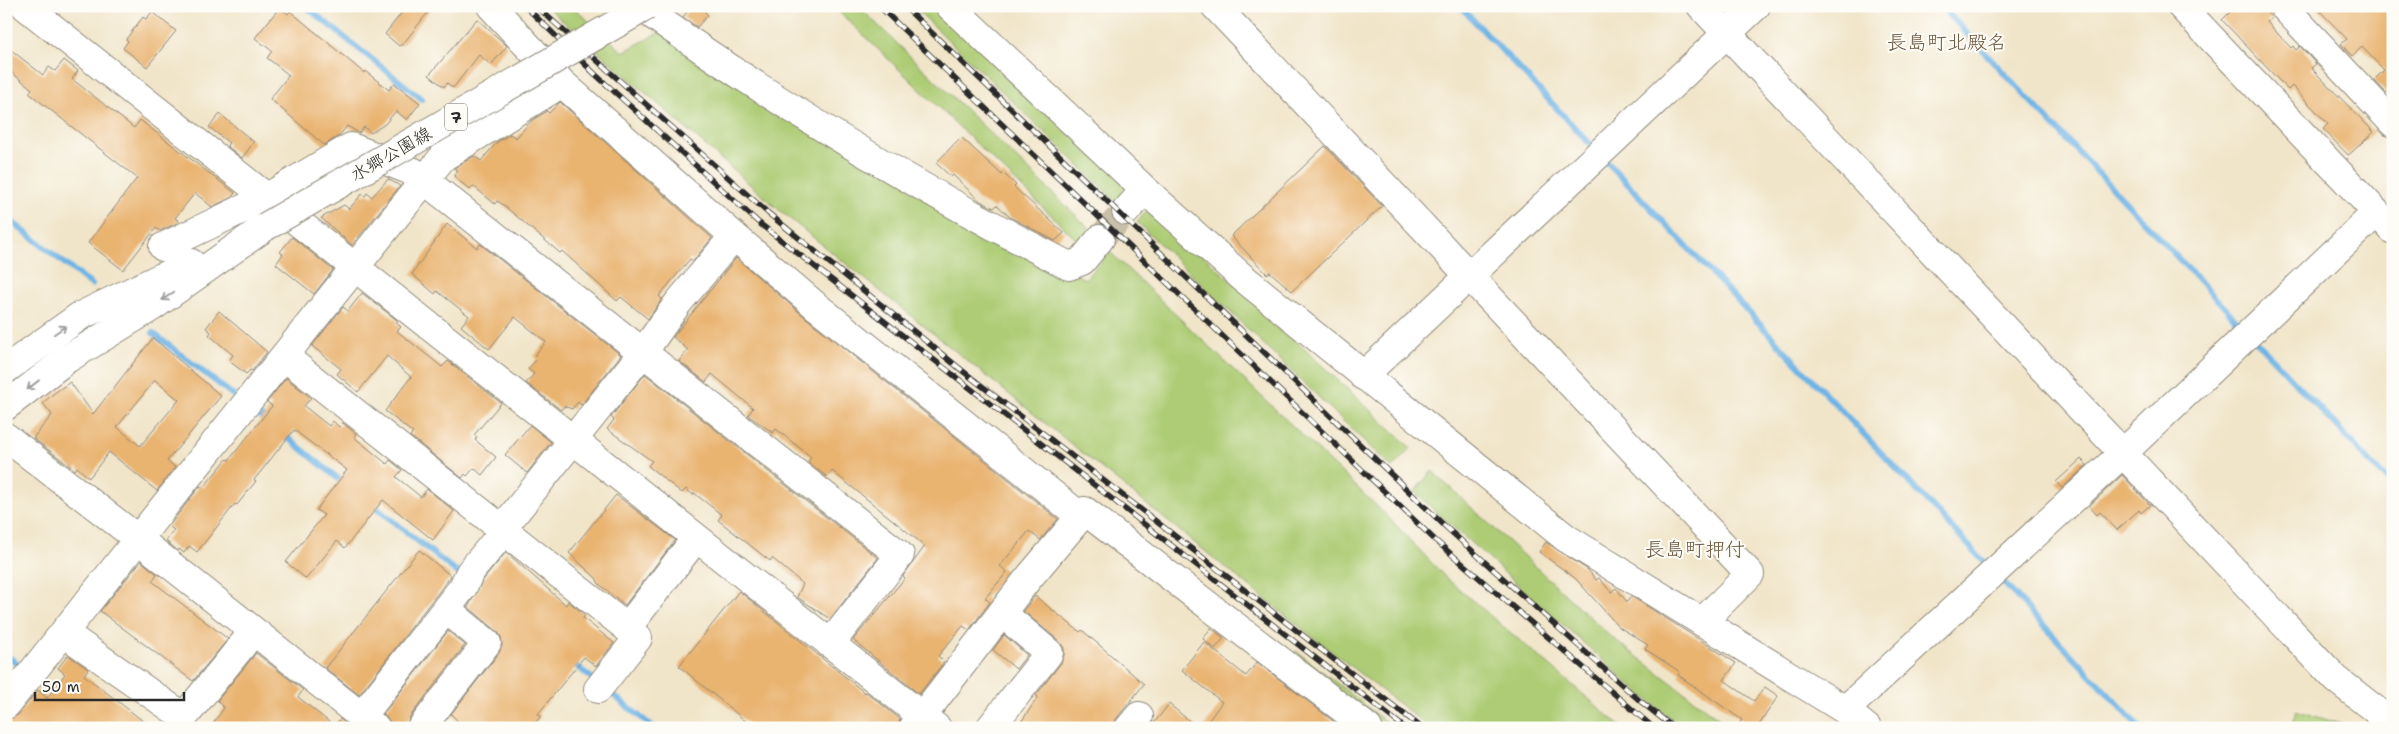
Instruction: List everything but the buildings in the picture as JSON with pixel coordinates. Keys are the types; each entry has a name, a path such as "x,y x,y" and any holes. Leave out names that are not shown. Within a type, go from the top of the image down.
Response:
{"street":[{"path":"24,6 830,644 924,724 1002,613 1085,511 1368,728"},
{"path":"491,6 562,83 734,236 816,306 1080,516"},
{"path":"640,6 810,122 976,218 1069,266 1082,261 1100,239"},
{"name":"水郷公園線","path":"6,369 80,316 265,227 647,6"},
{"path":"950,6 1145,190 1242,277 1566,538 1845,710 1867,728"},
{"path":"1215,6 1750,574 1702,622"},
{"path":"1702,6 2336,679 2392,722 2389,728"},
{"path":"1363,376 1598,155 1732,39 1756,6"},
{"path":"1845,710 2123,453 2384,222 2181,6"},
{"path":"2283,6 2393,123"},
{"path":"6,705 443,157 562,83"},
{"path":"163,247 266,198 351,146 414,172 644,351 900,555 830,644"},
{"path":"1126,211 1145,190"},
{"name":"水郷公園線","path":"6,406 67,359 152,307 265,227"},
{"path":"6,437 369,722 463,587 470,572 572,440 644,351 678,303 734,236"},
{"path":"285,357 638,638 598,689"},
{"path":"627,628 696,538"},
{"path":"421,728 487,643 446,609"},
{"path":"990,728 1049,653 1002,613"},
{"path":"64,633 184,717 253,632"}],"green space":[{"path":"546,6 572,6 623,52 662,31 876,166 1085,279 1110,252 1388,517 1446,578 1623,728 1430,728 1286,616 779,210"},
{"path":"833,6 858,6 1091,230 1080,243"},
{"path":"913,6 939,6 1133,188 1117,202"},
{"path":"1151,207 1411,448 1392,468 1137,222"},
{"path":"1432,471 1610,636 1731,728 1683,728 1643,696 1414,492"},
{"path":"1296,651 1394,728 1380,728 1290,658"},
{"path":"2296,710 2353,728 2291,728"}],"waterway":[{"path":"305,6 422,99"},
{"path":"1460,6 1595,149"},
{"path":"1941,6 2241,325"},
{"path":"1607,162 1988,566"},
{"path":"6,217 92,285"},
{"path":"153,333 233,395"},
{"path":"2254,339 2393,486"},
{"path":"256,413 268,422"},
{"path":"282,433 346,485"},
{"path":"370,503 459,574"},
{"path":"1999,578 2140,728"},
{"path":"6,655 22,667"},
{"path":"570,661 593,679"},
{"path":"40,682 57,696"},
{"path":"613,695 654,728"}],"tunnel":[{"path":"1100,239 1126,211"}],"railway":[{"path":"525,6 596,75 759,223 1405,728"},
{"path":"536,6 768,213 964,372 1422,728"},
{"path":"879,6 1435,540 1654,728"},
{"path":"904,6 1448,529 1639,700 1674,728"}],"district":[{"name":"長島町北殿名","path":"1947,42"},
{"name":"長島町押付","path":"1695,549"}]}
